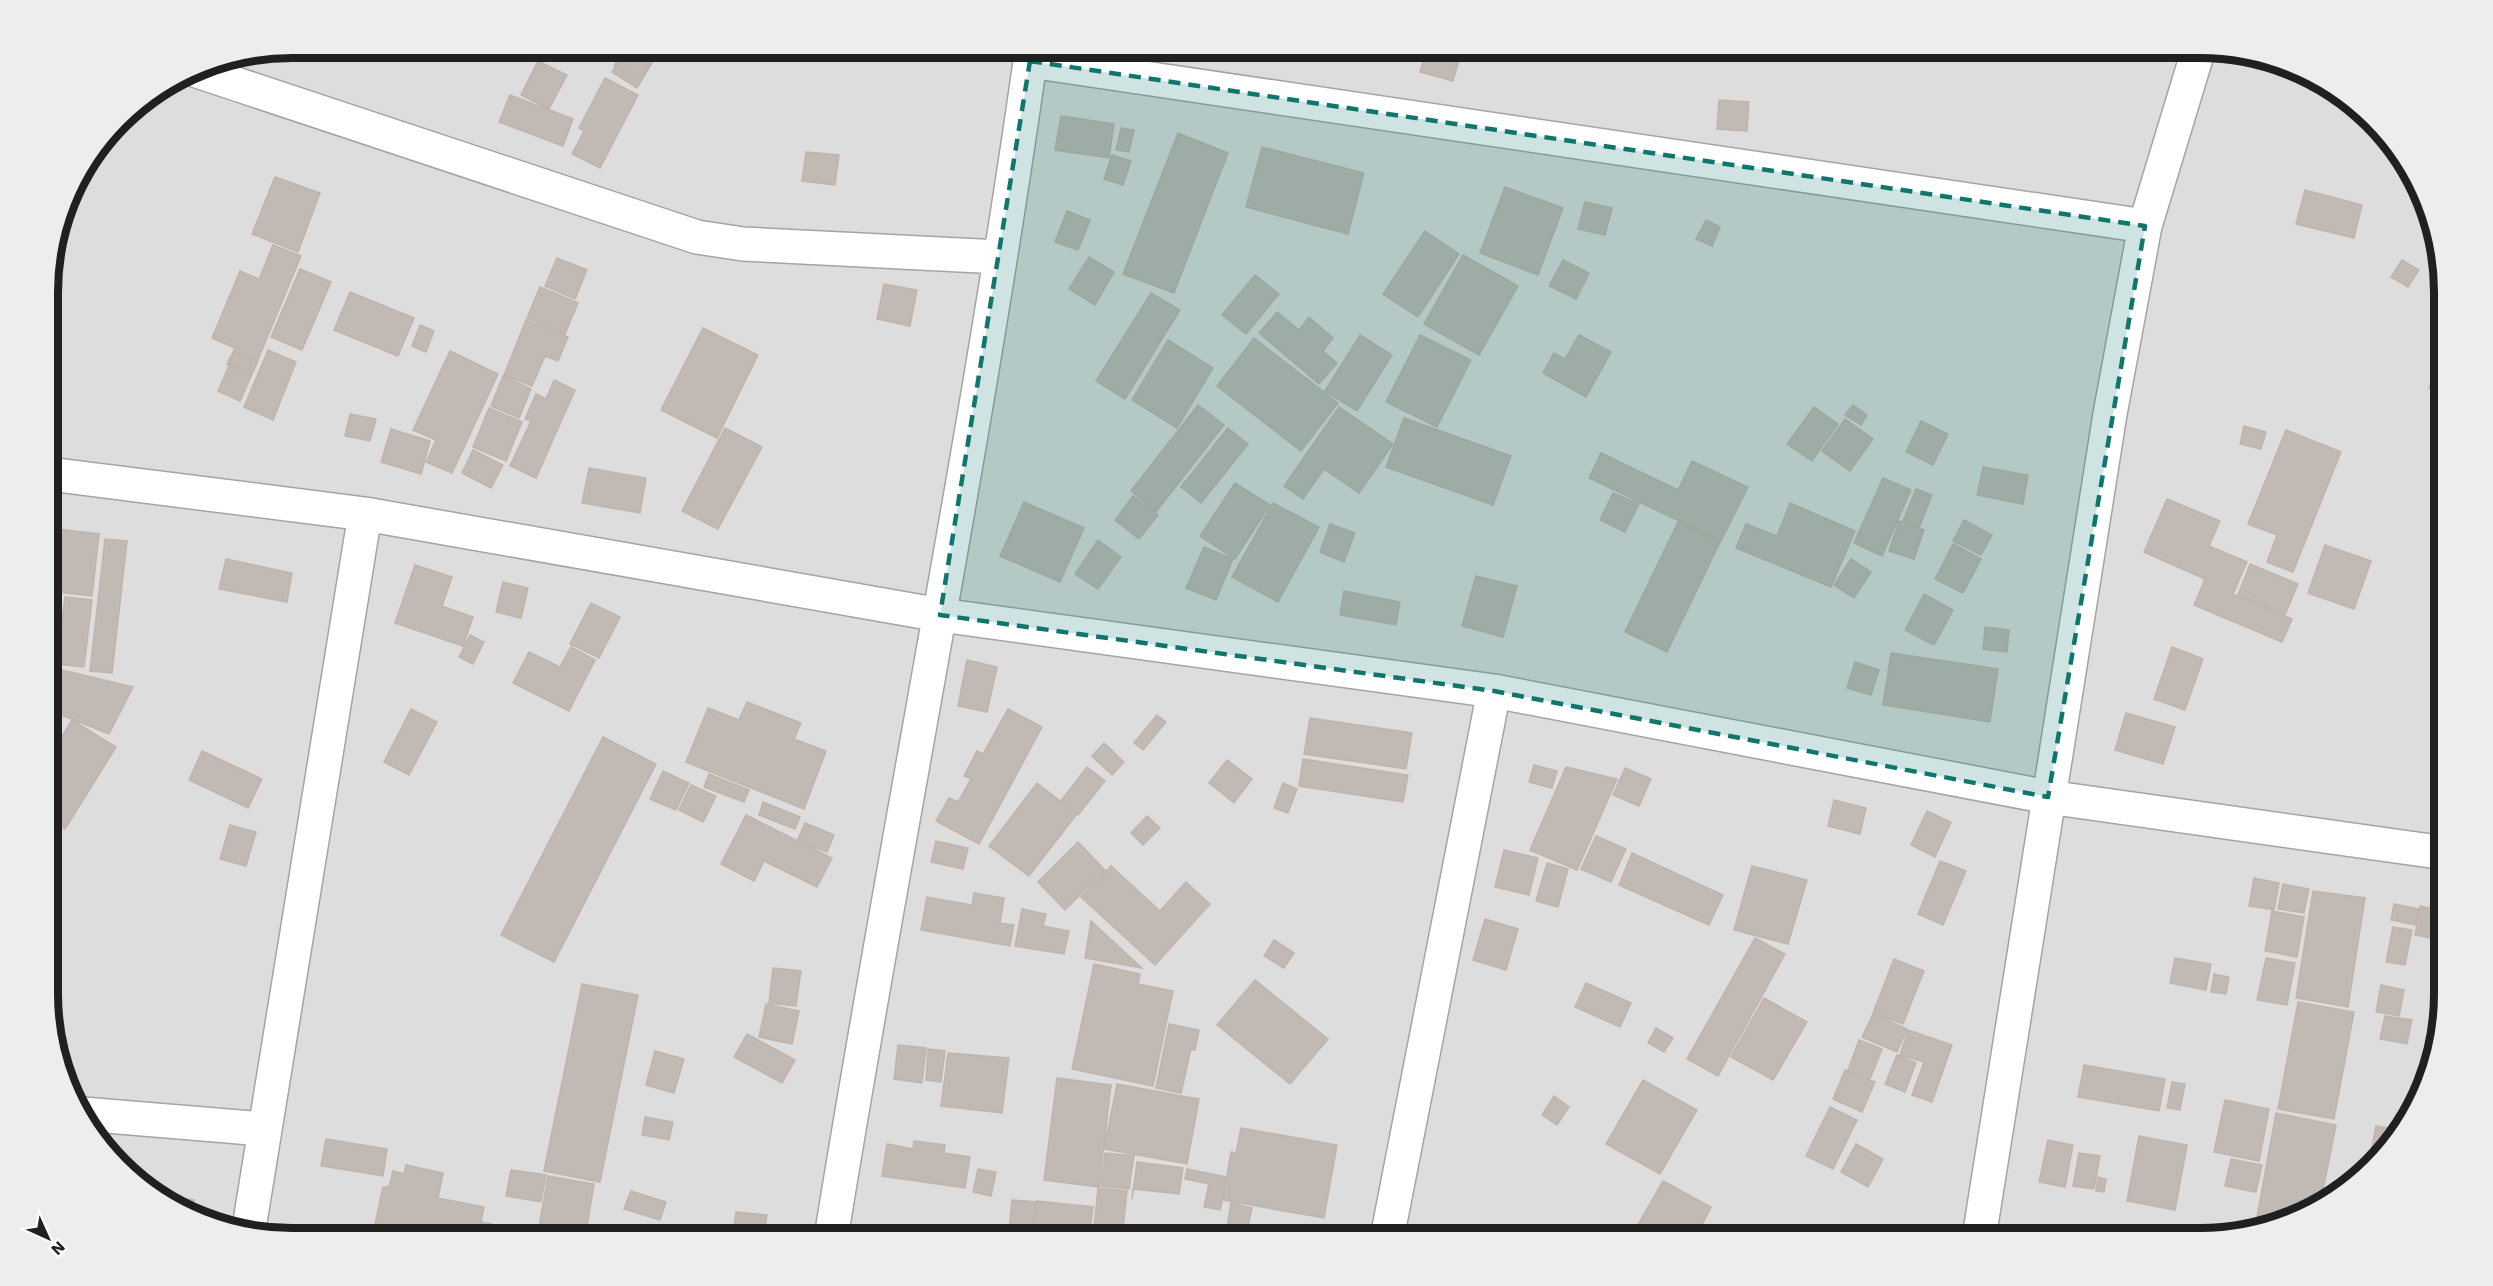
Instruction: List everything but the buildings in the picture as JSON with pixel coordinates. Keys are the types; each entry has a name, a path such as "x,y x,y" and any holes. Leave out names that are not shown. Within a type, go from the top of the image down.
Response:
{"street":[{"path":"833,1228 875,965 940,615 1031,58"},
{"path":"1051,58 2145,226"},
{"path":"1981,1228 2110,414 2145,226 2196,58"},
{"path":"207,74 697,237 743,244 1000,257"},
{"path":"58,475 365,514 940,615 1494,691 2048,796 2434,851"},
{"path":"250,1223 365,514"},
{"path":"1389,1228 1494,691"},
{"path":"92,1115 264,1130"}],"highlighted area":[{"path":"1030,61 2145,226 2048,797 1494,691 940,615"}],"shaded area":[{"path":"2201,58 2261,66 2290,76 2318,90 2343,107 2366,127 2395,162 2422,217 2430,247 2434,277 2434,1009 2427,1054 2417,1083 2403,1111 2386,1136 2366,1159 2331,1188 2290,1210 2261,1220 2201,1228 292,1228 232,1220 203,1210 175,1196 150,1179 127,1159 107,1136 90,1111 76,1083 63,1039 58,994 58,292 66,232 76,203 98,162 127,127 162,98 203,76 232,66 277,59"}]}
